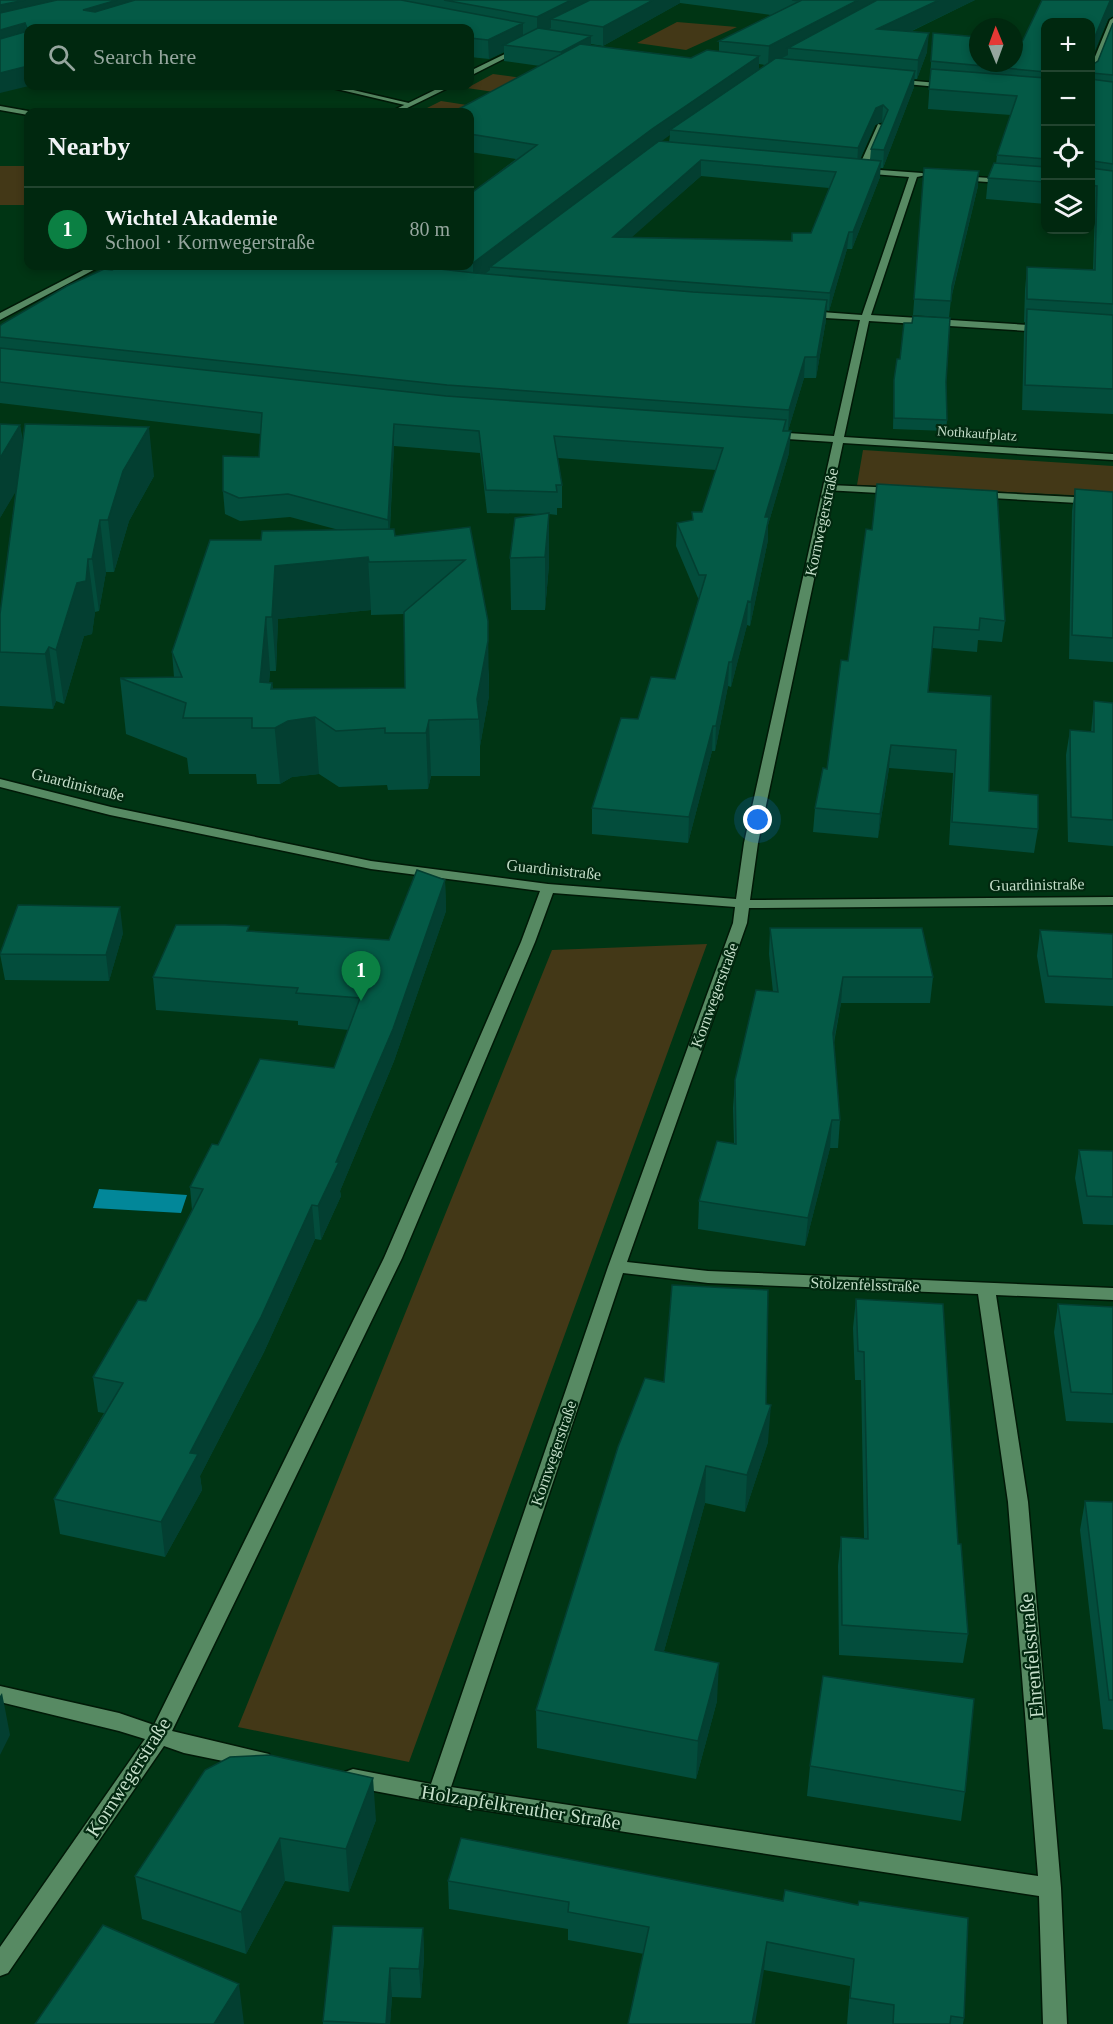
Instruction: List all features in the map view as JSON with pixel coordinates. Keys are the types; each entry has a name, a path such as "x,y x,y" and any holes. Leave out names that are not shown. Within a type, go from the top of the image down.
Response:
{"street":[{"path":"1093,72 1113,20"},
{"path":"474,72 534,41 522,39"},
{"path":"890,81 956,86"},
{"path":"346,90 409,104"},
{"path":"402,108 439,90"},
{"path":"0,108 24,112"},
{"path":"861,171 881,126"},
{"path":"849,170 938,176"},
{"name":"Kornwegerstraße","path":"438,1794 617,1267 745,904 751,843 865,318 914,175"},
{"path":"950,177 1041,184"},
{"path":"0,317 89,270"},
{"path":"796,314 1054,329"},
{"name":"Nothkaufplatz","path":"759,435 1113,457"},
{"path":"829,488 904,492"},
{"path":"962,494 1113,502"},
{"name":"Guardinistraße","path":"0,783 110,811 371,864 548,888 745,904 1113,901"},
{"name":"Kornwegerstraße","path":"0,1966 159,1736 393,1258 528,942 548,888"},
{"name":"Stolzenfelsstraße","path":"617,1267 708,1277 1113,1294"},
{"name":"Ehrenfelsstraße","path":"986,1289 1018,1502 1050,1888 1055,2024"},
{"path":"0,1694 119,1722 184,1744 288,1765"},
{"name":"Holzapfelkreuther Straße","path":"334,1774 438,1794 1050,1888"}],"shaded area":[{"path":"677,22 737,27 686,50 637,43"},
{"path":"493,74 565,84 507,94 474,89 474,84"},
{"path":"441,101 493,109 474,111 474,108 427,108"},
{"path":"0,166 24,166 24,205 0,205"},
{"path":"863,450 1113,466 1113,497 857,485"},
{"path":"707,944 409,1762 238,1727 552,950"}],"water":[{"path":"99,1189 187,1195 181,1213 93,1208"}],"building":[{"path":"0,0 25,0 0,5"},
{"path":"57,0 117,0 83,10 95,12 135,0 401,0 523,23 488,40 474,38 474,24 25,23 0,30 0,13"},
{"path":"444,0 571,0 537,17"},
{"path":"590,0 653,0 603,27 551,19"},
{"path":"792,0 858,0 769,46 719,41 800,1"},
{"path":"877,0 939,0 877,29 929,33 918,60 788,48"},
{"path":"1042,0 1112,0 1095,36 1095,18 1041,18 1041,72 1023,70 1023,40"},
{"path":"1113,23 1113,75 1095,73 1095,63 1098,61"},
{"path":"538,28 591,36 561,52 504,45"},
{"path":"24,32 24,67 0,73 0,39"},
{"path":"933,33 969,36 969,65 931,61"},
{"path":"580,44 691,58 707,50 759,56 652,129 474,262 474,191 537,145 474,135 474,108 460,108"},
{"path":"776,58 915,71 884,150 871,149 888,110 883,105 876,108 858,148 670,130"},
{"path":"931,69 1041,78 1041,159 997,155 1017,96 929,89"},
{"path":"1095,80 1113,82 1113,164 1095,161"},
{"path":"659,141 881,161 853,232 849,232 830,293 490,267","holes":["701,160 836,172 811,233 792,233 792,241 613,237"]},
{"path":"994,163 1041,167 1041,182 988,178"},
{"path":"924,168 979,171 952,286 951,301 914,299"},
{"path":"1095,169 1113,171 1113,304 1027,299 1027,267 1095,270 1097,186 1095,186"},
{"path":"102,270 449,270 693,292 827,300 817,357 805,357 789,410 447,385 0,337 2,324 67,286"},
{"path":"1027,309 1113,315 1113,389 1025,385"},
{"path":"913,316 950,318 946,382 947,420 894,418 894,380 897,359 900,359 904,323 912,323"},
{"path":"0,348 446,396 786,420 783,431 791,431 765,517 769,517 751,602 748,601 732,662 729,662 716,726 713,726 689,817 592,808 621,718 638,719 651,677 675,679 706,575 699,575 677,523 693,520 692,512 702,512 723,448 554,436 562,485 556,485 557,492 486,490 479,431 394,424 388,520 288,494 239,498 223,491 223,456 259,457 262,413 0,382"},
{"path":"0,424 20,425 0,458"},
{"path":"25,424 149,427 123,471 108,520 100,520 92,559 88,559 86,581 77,583 56,650 49,647 45,654 0,652 0,614"},
{"path":"877,484 997,491 1005,621 980,618 979,630 934,627 928,692 991,696 989,791 1038,795 1038,829 952,822 956,750 891,745 880,814 815,808 823,768 827,769 841,660 848,661 866,529 872,530"},
{"path":"1075,489 1113,492 1113,638 1072,635"},
{"path":"549,513 545,557 510,558 515,518"},
{"path":"470,527 488,621 488,641 477,699 479,719 429,720 426,733 385,733 385,728 336,731 315,717 288,721 275,728 252,728 252,718 183,718 186,703 120,678 182,677 172,652 210,540 261,540 262,531 394,529 395,536","holes":["368,557 369,562 465,560 404,612 405,688 271,689 272,683 260,682 266,617 272,617 275,566"]},
{"path":"1094,701 1113,703 1113,820 1071,817 1070,730 1094,732"},
{"path":"417,870 445,880 393,1029 336,1162 339,1162 318,1206 312,1205 261,1317 190,1453 198,1454 161,1522 54,1499 123,1383 93,1377 138,1300 146,1301 203,1189 190,1187 212,1144 218,1145 260,1059 334,1068 360,998 296,993 298,988 153,977 176,925 249,926 247,931 389,940"},
{"path":"18,905 120,907 106,955 0,954"},
{"path":"770,928 922,928 933,977 843,977 833,1033 840,1120 832,1120 808,1218 699,1201 717,1141 736,1144 735,1080 756,990 778,992"},
{"path":"1040,930 1113,934 1113,979 1048,976"},
{"path":"1079,1150 1113,1151 1113,1197 1087,1196"},
{"path":"672,1285 768,1290 766,1404 771,1405 747,1475 706,1466 655,1650 719,1663 698,1741 536,1710 618,1447 645,1378 664,1382"},
{"path":"856,1299 943,1304 958,1544 961,1544 968,1634 842,1625 841,1537 868,1539 864,1352 858,1351"},
{"path":"1058,1304 1113,1307 1113,1394 1071,1392"},
{"path":"1085,1501 1113,1502 1113,1700 1109,1700"},
{"path":"823,1676 974,1699 965,1792 810,1766"},
{"path":"270,1755 373,1778 346,1849 280,1838 241,1912 135,1876 205,1770 230,1757"},
{"path":"461,1838 783,1901 785,1890 858,1905 859,1901 968,1918 964,2018 951,2016 950,2024 893,2024 894,2005 850,1998 854,1959 767,1942 752,2024 628,2024 649,1927 568,1912 569,1902 448,1881"},
{"path":"103,1925 239,1984 214,2024 35,2024"},
{"path":"333,1926 423,1928 419,1969 390,1968 386,2024 323,2021"}],"place":[{"name":"Wichtel Akademie","path":"361,1001"}]}
